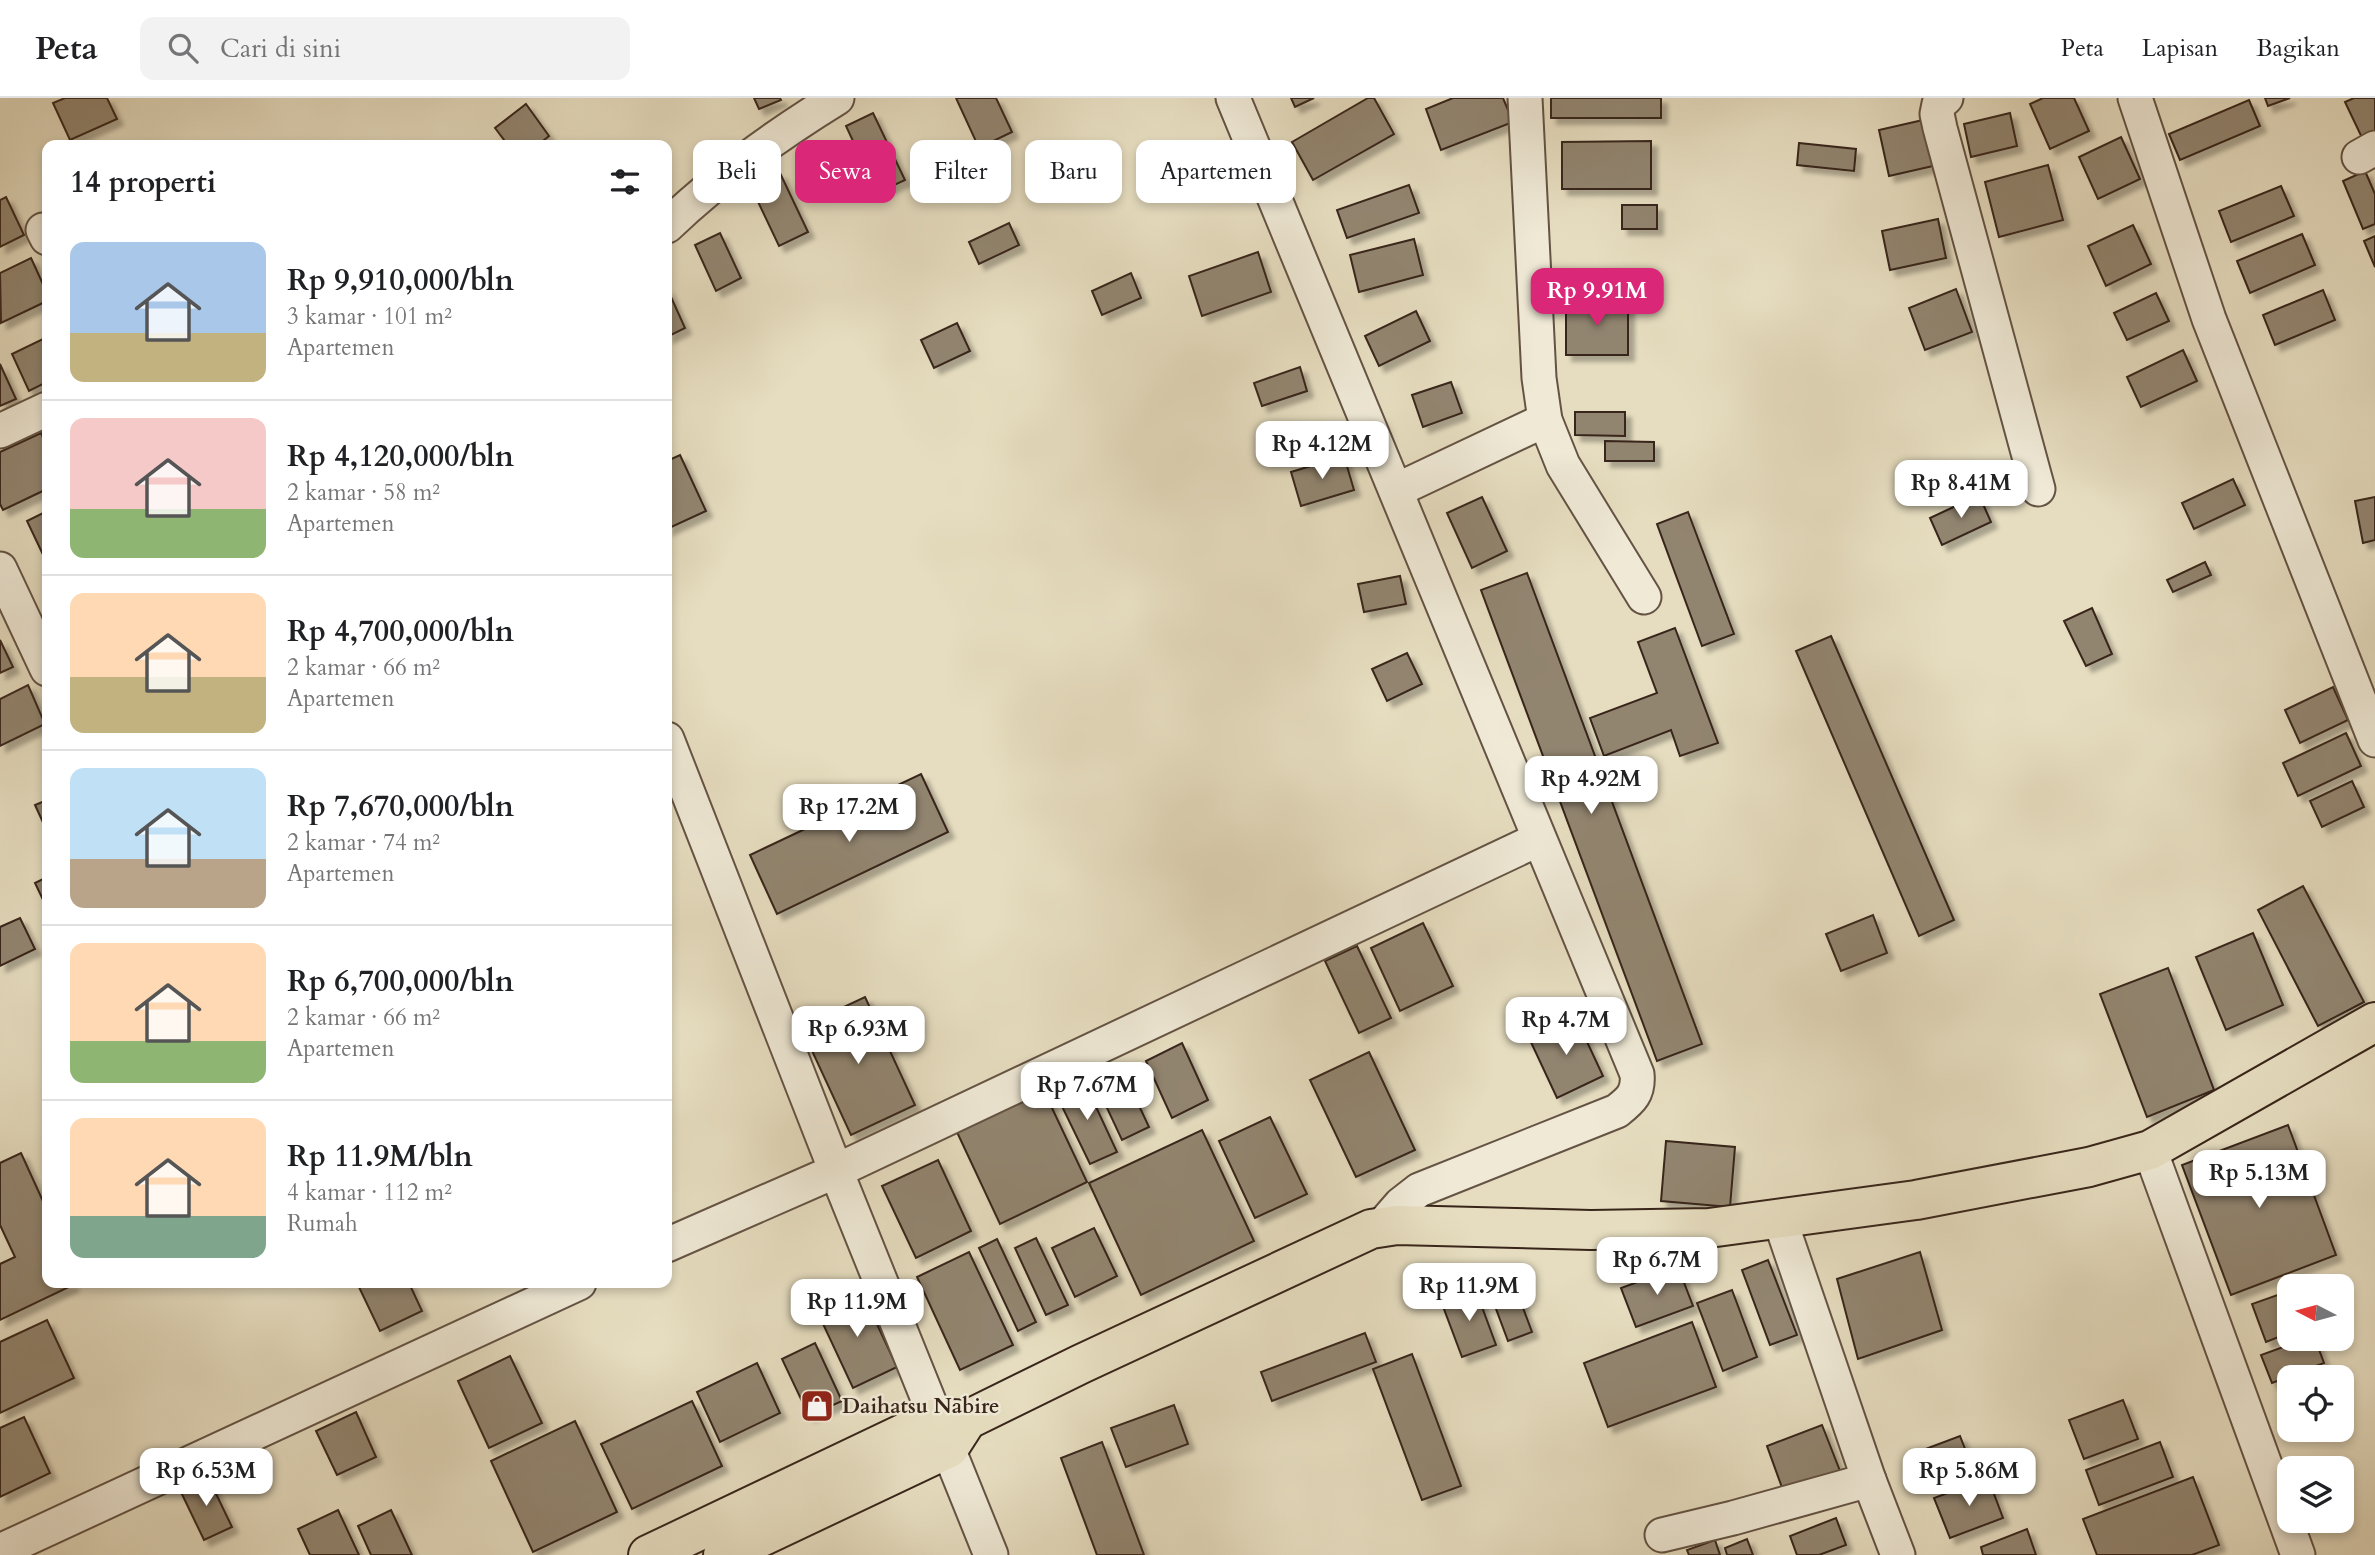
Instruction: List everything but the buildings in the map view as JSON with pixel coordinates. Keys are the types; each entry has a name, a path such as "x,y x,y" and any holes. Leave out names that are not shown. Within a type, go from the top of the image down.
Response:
{"main road":[{"path":"648,1555 950,1429 1357,1234 1381,1227 1405,1225 1591,1230 1709,1228 1929,1198 2089,1167 2150,1150 2375,1022"},
{"path":"723,1555 950,1429"}],"street":[{"path":"672,222 733,170 837,98"},
{"path":"1233,98 1637,1074 1637,1091 1630,1101 1617,1111 1419,1190 1401,1204 1381,1227"},
{"path":"1525,98 1539,378 1545,421 1563,465 1644,597"},
{"path":"1947,98 1939,104 1937,114 1940,128 2038,489"},
{"path":"2135,98 2209,319 2375,740"},
{"path":"0,431 42,411"},
{"path":"1397,490 1545,421"},
{"path":"0,569 42,658"},
{"path":"672,752 836,1171 950,1429 991,1555"},
{"path":"672,1243 836,1171 1539,839"},
{"path":"2150,1150 2298,1555"},
{"path":"1780,1220 1869,1480 1898,1555"},
{"path":"0,1551 568,1288"},
{"path":"1662,1535 1869,1480"}],"place":[{"name":"Daihatsu Nabire","path":"817,1406"}]}
